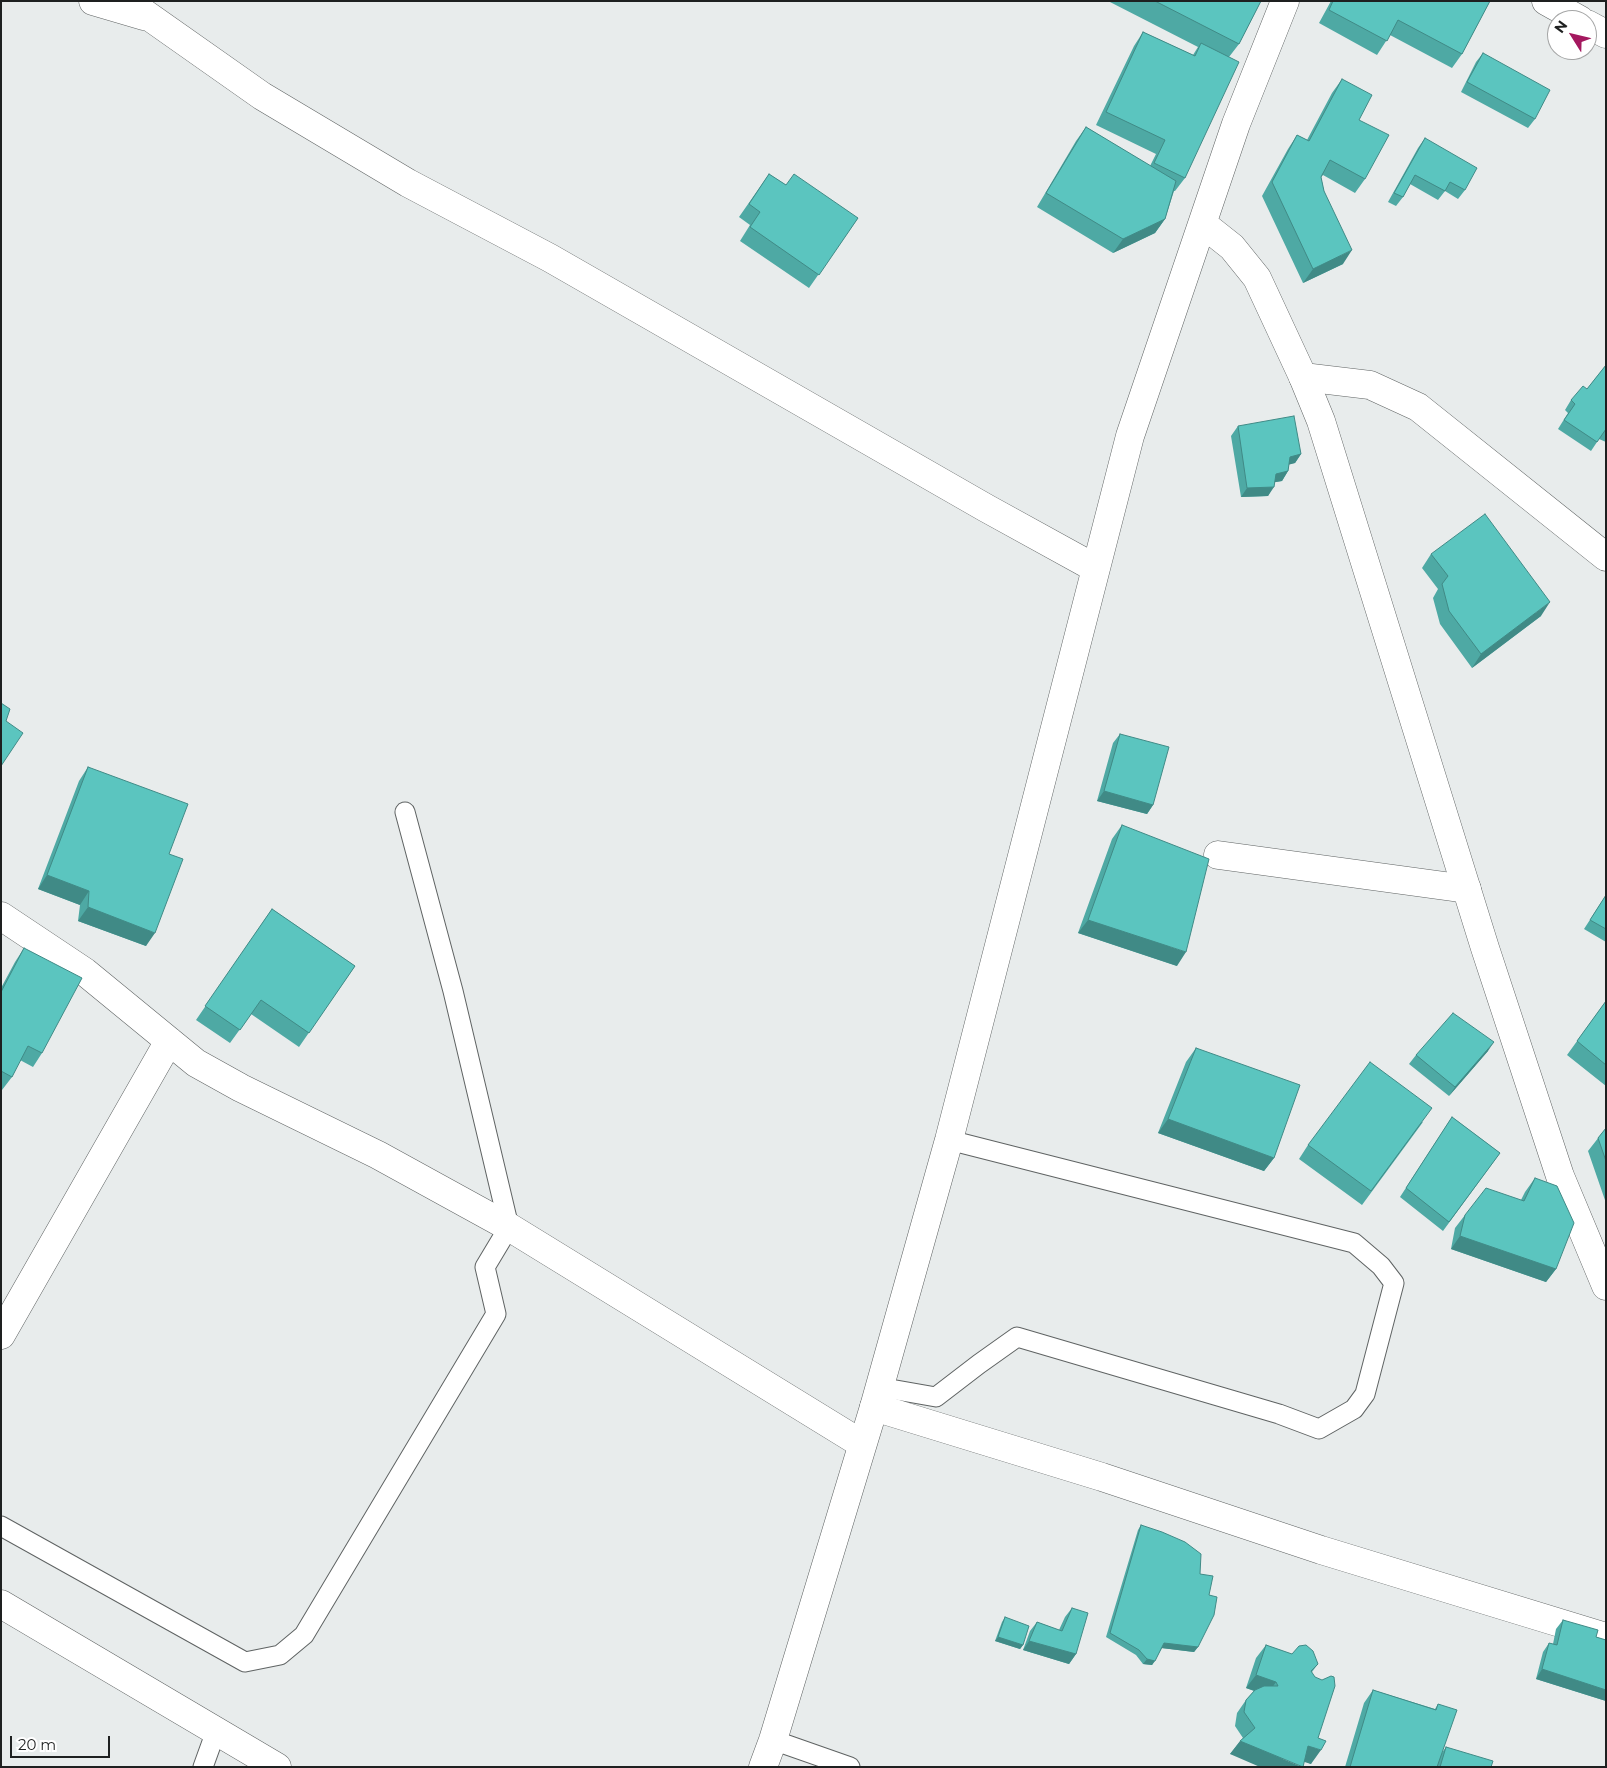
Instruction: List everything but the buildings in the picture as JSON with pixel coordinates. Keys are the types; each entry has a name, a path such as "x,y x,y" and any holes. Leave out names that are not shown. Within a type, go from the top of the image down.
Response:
{"street":[{"path":"93,1 154,19"},
{"path":"127,1 262,96 408,182 550,258 986,508 1095,568"},
{"path":"763,1767 773,1740 876,1397 948,1140 1130,436 1236,124 1285,1"},
{"path":"1546,1 1562,10"},
{"path":"1203,224 1232,247 1257,278 1322,422 1467,889 1560,1176 1606,1286"},
{"path":"1303,377 1370,385 1418,407 1606,557"},
{"path":"1218,855 1467,889"},
{"path":"1,916 85,972 196,1063 241,1088 378,1155 509,1227 862,1444"},
{"path":"1,1335 169,1041"},
{"path":"876,1397 1102,1477 1321,1550 1606,1637"},
{"path":"1,1604 277,1767"}],"lane":[{"path":"1,1526 245,1662 280,1655 304,1635 496,1314 484,1267 509,1227 453,990 405,812"},
{"path":"876,1397 936,1398 1017,1337 1279,1414 1319,1428 1354,1409 1366,1394 1394,1283 1381,1266 1354,1243 948,1140"},
{"path":"203,1767 216,1731"},
{"path":"773,1740 850,1767"}]}
